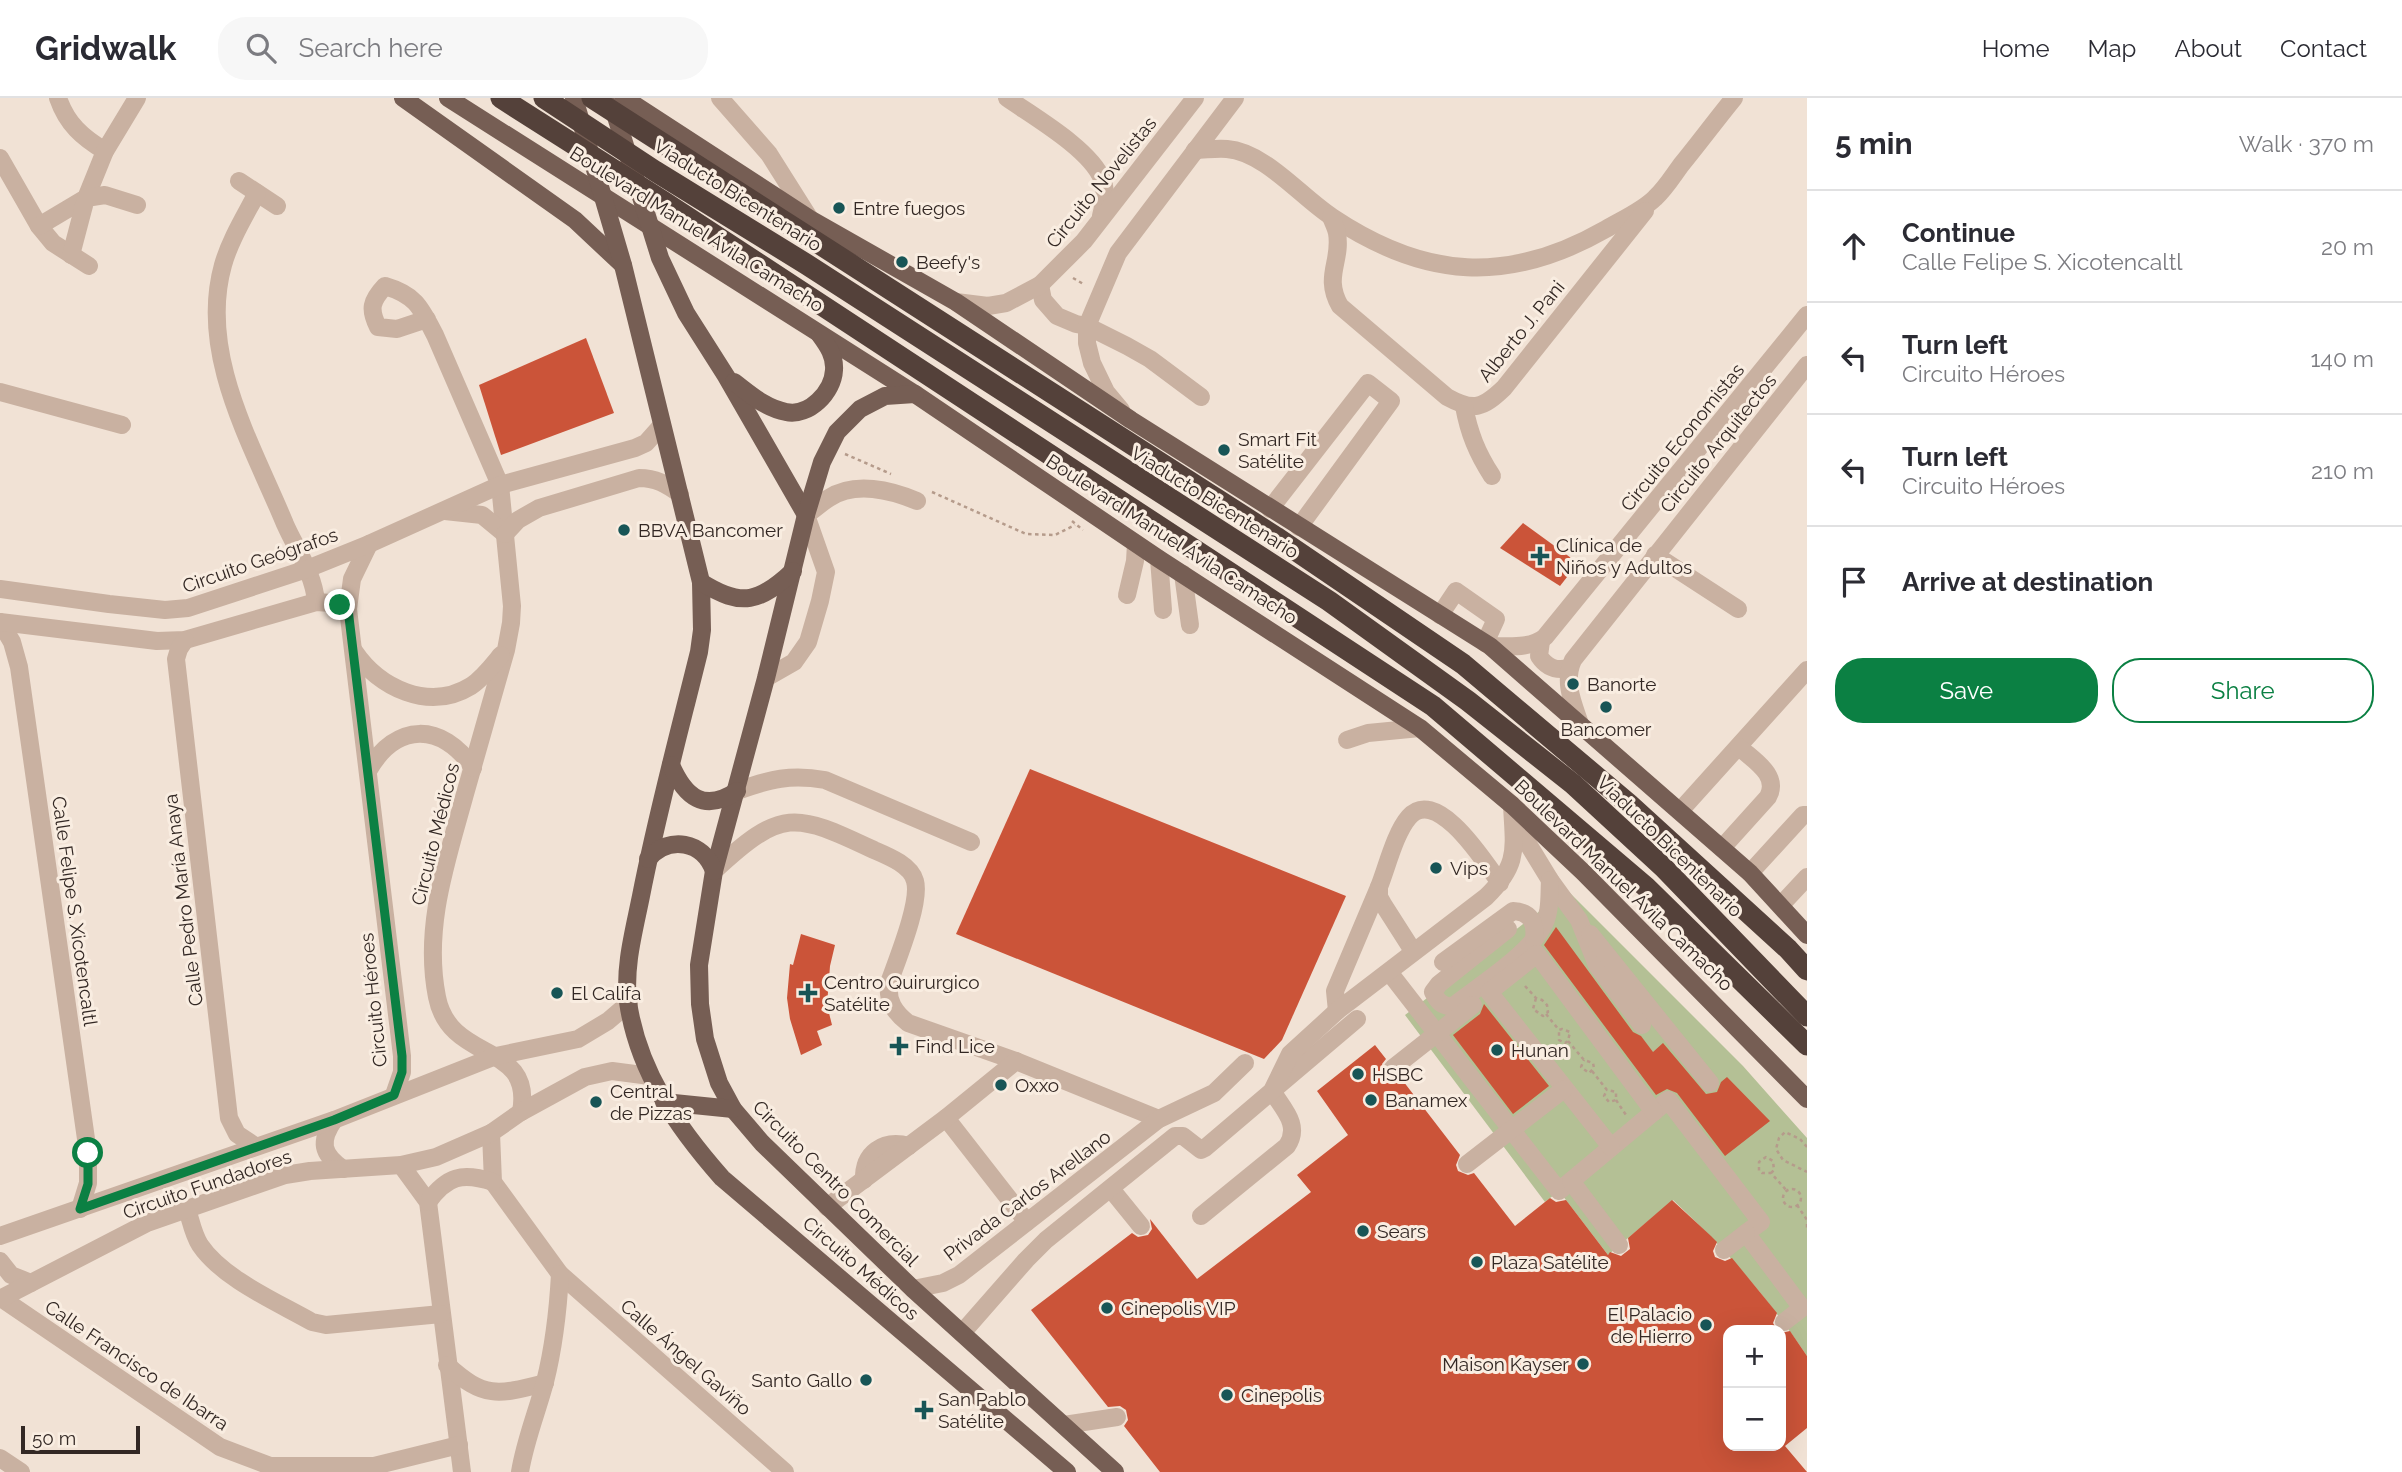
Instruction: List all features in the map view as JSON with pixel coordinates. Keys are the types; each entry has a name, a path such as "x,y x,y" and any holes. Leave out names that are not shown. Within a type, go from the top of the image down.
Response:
{"highway":[{"name":"Boulevard Manuel Ávila Camacho","path":"501,98 666,203 1433,706 1646,887 1802,1040 1807,1057"},
{"name":"Viaducto Bicentenario","path":"544,98 1317,594 1458,694 1573,784 1663,867 1807,1016"},
{"path":"592,98 1276,537 1463,664 1629,804 1788,949 1807,970"}],"main road":[{"path":"403,98 575,220 623,265"},
{"name":"Boulevard Manuel Ávila Camacho","path":"448,98 915,394 1182,575 1420,728 1583,872 1807,1099"},
{"name":"Circuito Médicos","path":"574,98 623,265 701,582 703,619 699,652 648,859 628,960 629,1003 636,1040 664,1102 694,1146 722,1178 1067,1472"},
{"path":"610,98 660,258 686,313 726,376 806,515"},
{"path":"624,98 810,219 956,302 1131,420 1488,644 1750,873 1807,935"},
{"path":"726,376 756,399 772,407 789,413 807,410 823,398 832,383 834,368 830,349 816,330"},
{"name":"Circuito Centro Comercial","path":"915,394 895,394 867,403 846,420 829,447 806,515 715,871 699,965 700,1004 711,1063 719,1083 733,1109 762,1143 913,1289 1115,1472"},
{"path":"701,582 732,597 755,597 767,593 794,570"},
{"path":"671,765 685,791 702,801 722,799 737,791"},
{"path":"648,859 667,845 684,844 707,857 715,871"},
{"path":"664,1102 733,1109"}],"street":[{"path":"58,98 71,125 84,138 104,151"},
{"path":"720,98 769,154 810,219"},
{"path":"1007,98 1078,149 1093,163 1103,181 1105,198 1101,217"},
{"name":"Circuito Novelistas","path":"956,302 988,306 1006,303 1040,285 1084,241 1195,98"},
{"path":"1131,420 1106,392 1091,363 1087,326 1118,253 1236,98"},
{"name":"Alberto J. Pani","path":"1464,406 1488,404 1504,388 1734,98"},
{"path":"71,255 86,198 104,151 130,100"},
{"path":"1195,150 1227,149 1244,153 1259,160 1331,217 1370,239 1410,257 1452,268 1495,268 1539,260 1563,252 1654,200"},
{"path":"0,158 38,226 53,243 89,266"},
{"path":"239,181 277,206"},
{"path":"257,194 234,236 223,265 217,296 222,367 291,537 314,586 316,602"},
{"path":"38,226 86,198 105,195 137,205"},
{"path":"1331,217 1337,233 1338,248 1332,280 1333,293 1340,306 1447,397 1464,406 1478,455 1492,476"},
{"path":"1040,285 1043,300 1057,316 1087,326 1150,359 1201,397"},
{"name":"Circuito Médicos","path":"427,319 397,329 378,327 372,314 375,298 385,286 403,291 418,304 427,319 500,485 512,606 506,650 437,893 432,965 438,1002 444,1018 453,1031 466,1041 496,1056 512,1068 520,1079 523,1100 521,1112"},
{"name":"Circuito Economistas","path":"1541,641 1807,316"},
{"name":"Circuito Arquitectos","path":"1570,668 1573,660 1655,555 1807,365"},
{"path":"1270,509 1367,383 1391,401 1298,527"},
{"path":"1,393 121,425"},
{"name":"Circuito Geógrafos","path":"0,589 165,610 213,602 369,544 500,485 635,448 646,443 662,425"},
{"path":"442,511 482,515 505,534 518,520 539,508 639,478 652,478 680,494"},
{"path":"766,678 794,662 808,642 820,601 826,572 806,515 831,496 852,490 884,490 922,495"},
{"name":"Circuito Héroes","path":"369,544 352,579 348,609 402,1056 402,1072 394,1095"},
{"path":"1126,595 1135,561 1136,544"},
{"path":"1655,555 1738,609"},
{"path":"1159,559 1163,610"},
{"path":"1182,575 1190,625"},
{"path":"1440,615 1456,591 1496,619 1488,644 1516,646 1541,641 1539,656 1546,665 1557,670 1570,668 1570,693 1580,724"},
{"path":"0,622 157,641 185,640 316,602 331,603 348,609"},
{"name":"Calle Felipe S. Xicotencaltl","path":"0,622 12,642 19,667 88,1153 88,1184 80,1209"},
{"name":"Calle Pedro María Anaya","path":"185,640 178,649 176,659 229,1118 237,1134 255,1146"},
{"path":"353,649 365,666 388,685 400,692 424,697 449,695 470,686 488,671 506,650"},
{"path":"1680,811 1806,674"},
{"path":"1347,740 1368,733 1420,728"},
{"path":"368,771 373,761 388,746 406,737 425,733 439,736 452,744 462,752 473,768"},
{"path":"1722,848 1773,789 1768,773 1739,747"},
{"path":"737,791 781,778 801,776 825,780 971,842"},
{"path":"1338,1011 1335,991 1407,818 1416,810 1427,809 1459,828 1500,883"},
{"path":"1512,811 1550,880 1710,1083"},
{"path":"1272,1091 1290,1054 1338,1011 1486,897 1500,883 1515,853 1512,811"},
{"path":"1750,873 1803,815 1807,815"},
{"path":"715,871 745,843 770,828 792,821 808,822 835,831 902,864 915,877 917,890 889,983 888,995 898,1016 908,1023 1016,1062 1159,1119"},
{"path":"1781,905 1807,877"},
{"path":"1508,929 1439,984 1433,992 1437,1002 1452,1007 1514,972 1542,929 1549,910 1550,880"},
{"path":"1379,887 1383,904 1413,951"},
{"path":"1443,962 1513,911 1523,911 1535,926 1533,946 1654,1112"},
{"path":"1580,920 1597,965 1642,1025"},
{"path":"1393,1068 1436,1034 1533,946"},
{"path":"1389,972 1559,1191 1668,1100 1761,1222 1724,1250"},
{"path":"1486,988 1611,1147"},
{"path":"1,1238 334,1120 496,1056 578,1039 608,1021 629,1003"},
{"path":"962,1333 1032,1253 1175,1136 1183,1136 1201,1150 1205,1148 1357,1019"},
{"path":"827,1207 1016,1062"},
{"name":"Privada Carlos Arellano","path":"913,1289 943,1283 959,1275 1159,1119 1214,1093 1245,1063"},
{"path":"520,1472 556,1332 560,1274 493,1182 491,1133 521,1112 586,1077 620,1071 650,1076"},
{"path":"1467,1164 1564,1089"},
{"path":"1201,1216 1287,1146 1291,1139 1293,1123 1272,1091"},
{"path":"946,1118 1027,1222"},
{"path":"334,1120 323,1142 330,1157 344,1169"},
{"name":"Circuito Fundadores","path":"0,1299 147,1223 285,1175 401,1165 436,1157 491,1133"},
{"path":"401,1165 428,1202 462,1472"},
{"path":"428,1202 439,1187 456,1177 475,1176 493,1182"},
{"path":"1571,1181 1619,1245"},
{"path":"1111,1189 1141,1226"},
{"path":"187,1209 199,1242 211,1260 313,1322 326,1325 442,1314"},
{"path":"1746,1233 1802,1308 1784,1322"},
{"path":"0,1261 11,1275 31,1283"},
{"name":"Calle Ángel Gaviño","path":"560,1274 785,1472"},
{"name":"Calle Francisco de Ibarra","path":"0,1299 220,1447 270,1466 374,1466 458,1446"},
{"path":"447,1364 469,1384 490,1392 511,1391 545,1383"},
{"path":"1064,1425 1117,1417"},
{"path":"0,1458 21,1472"}],"path":[{"path":"1058,269 1099,294"},
{"path":"829,447 891,474"},
{"path":"922,495 1026,534 1055,535 1075,525"},
{"path":"1514,972 1536,998 1547,1004 1546,1014"},
{"path":"1536,998 1533,1009 1543,1016 1546,1014"},
{"path":"1546,1014 1559,1030 1559,1040 1564,1043 1568,1041"},
{"path":"1559,1030 1570,1032 1568,1041"},
{"path":"1568,1041 1584,1060 1593,1063 1592,1071 1607,1090"},
{"path":"1584,1060 1581,1064 1584,1070 1589,1073 1592,1071"},
{"path":"1807,1147 1800,1139 1785,1132 1779,1138 1776,1149 1783,1160 1807,1172"},
{"path":"1773,1161 1780,1155"},
{"path":"1773,1161 1766,1157 1759,1162 1759,1171 1771,1173 1787,1191"},
{"path":"1771,1173 1774,1170 1773,1161"},
{"path":"1794,1190 1799,1193 1801,1200 1797,1205 1788,1206 1785,1203 1783,1199 1787,1191 1794,1190"},
{"path":"1797,1205 1807,1222 1807,1231"}],"green space":[{"path":"1567,890 1743,1066 1807,1138 1807,1356 1786,1325 1744,1274 1673,1200 1608,1255 1559,1191 1545,1202 1405,1015"}],"building":[{"path":"586,338 614,413 501,455 479,385"},
{"name":"Clínica de Niños y Adultos","path":"1523,523 1578,563 1560,586 1500,548"},
{"path":"1030,769 1346,896 1282,1040 1264,1059 956,934"},
{"path":"1556,927 1633,1032 1641,1036 1653,1052 1663,1043 1706,1094 1717,1092 1721,1082 1727,1077 1770,1121 1725,1156 1677,1093 1667,1089 1656,1095 1544,945"},
{"name":"Centro Quirurgico Satélite","path":"801,934 835,945 830,966 827,1005 832,1025 817,1031 822,1045 801,1055 787,998 790,964 793,965"},
{"path":"1484,1004 1549,1086 1513,1114 1453,1035 1480,1014"},
{"name":"Plaza Satélite","path":"1375,1045 1386,1059 1382,1064 1384,1074 1389,1079 1400,1077 1460,1155 1456,1165 1458,1171 1468,1175 1474,1173 1515,1226 1550,1198 1556,1202 1566,1200 1608,1255 1610,1252 1621,1256 1630,1249 1628,1238 1672,1200 1717,1242 1713,1251 1715,1257 1725,1261 1732,1258 1777,1313 1774,1325 1723,1325 1723,1451 1786,1451 1786,1447 1807,1472 1160,1472 1124,1426 1128,1420 1126,1410 1120,1406 1108,1407 1031,1310 1132,1233 1138,1237 1148,1235 1152,1229 1150,1219 1197,1279 1311,1192 1297,1175 1348,1135 1317,1091"},
{"name":"Plaza Satélite","path":"1790,1331 1807,1356 1807,1428 1786,1445 1786,1332"}],"place":[{"name":"Entre fuegos","path":"839,208"},
{"name":"Beefy's","path":"902,262"},
{"name":"Smart Fit Satélite","path":"1224,450"},
{"name":"BBVA Bancomer","path":"624,530"},
{"name":"Clínica de Niños y Adultos","path":"1540,556"},
{"name":"Banorte","path":"1573,684"},
{"name":"Bancomer","path":"1606,707"},
{"name":"Vips","path":"1436,868"},
{"name":"El Califa","path":"557,993"},
{"name":"Centro Quirurgico Satélite","path":"808,993"},
{"name":"Find Lice","path":"899,1046"},
{"name":"Hunan","path":"1497,1050"},
{"name":"HSBC","path":"1358,1074"},
{"name":"Oxxo","path":"1001,1085"},
{"name":"Banamex","path":"1371,1100"},
{"name":"Central de Pizzas","path":"596,1102"},
{"name":"Sears","path":"1363,1231"},
{"name":"Plaza Satélite","path":"1477,1262"},
{"name":"Cinepolis VIP","path":"1107,1308"},
{"name":"El Palacio de Hierro","path":"1706,1325"},
{"name":"Maison Kayser","path":"1583,1364"},
{"name":"Santo Gallo","path":"866,1380"},
{"name":"Cinepolis","path":"1227,1395"},
{"name":"San Pablo Satélite","path":"924,1410"}],"route":[{"path":"88,1153 88,1184 80,1209 334,1120 394,1095 402,1072 402,1056 348,609 340,605"}]}
